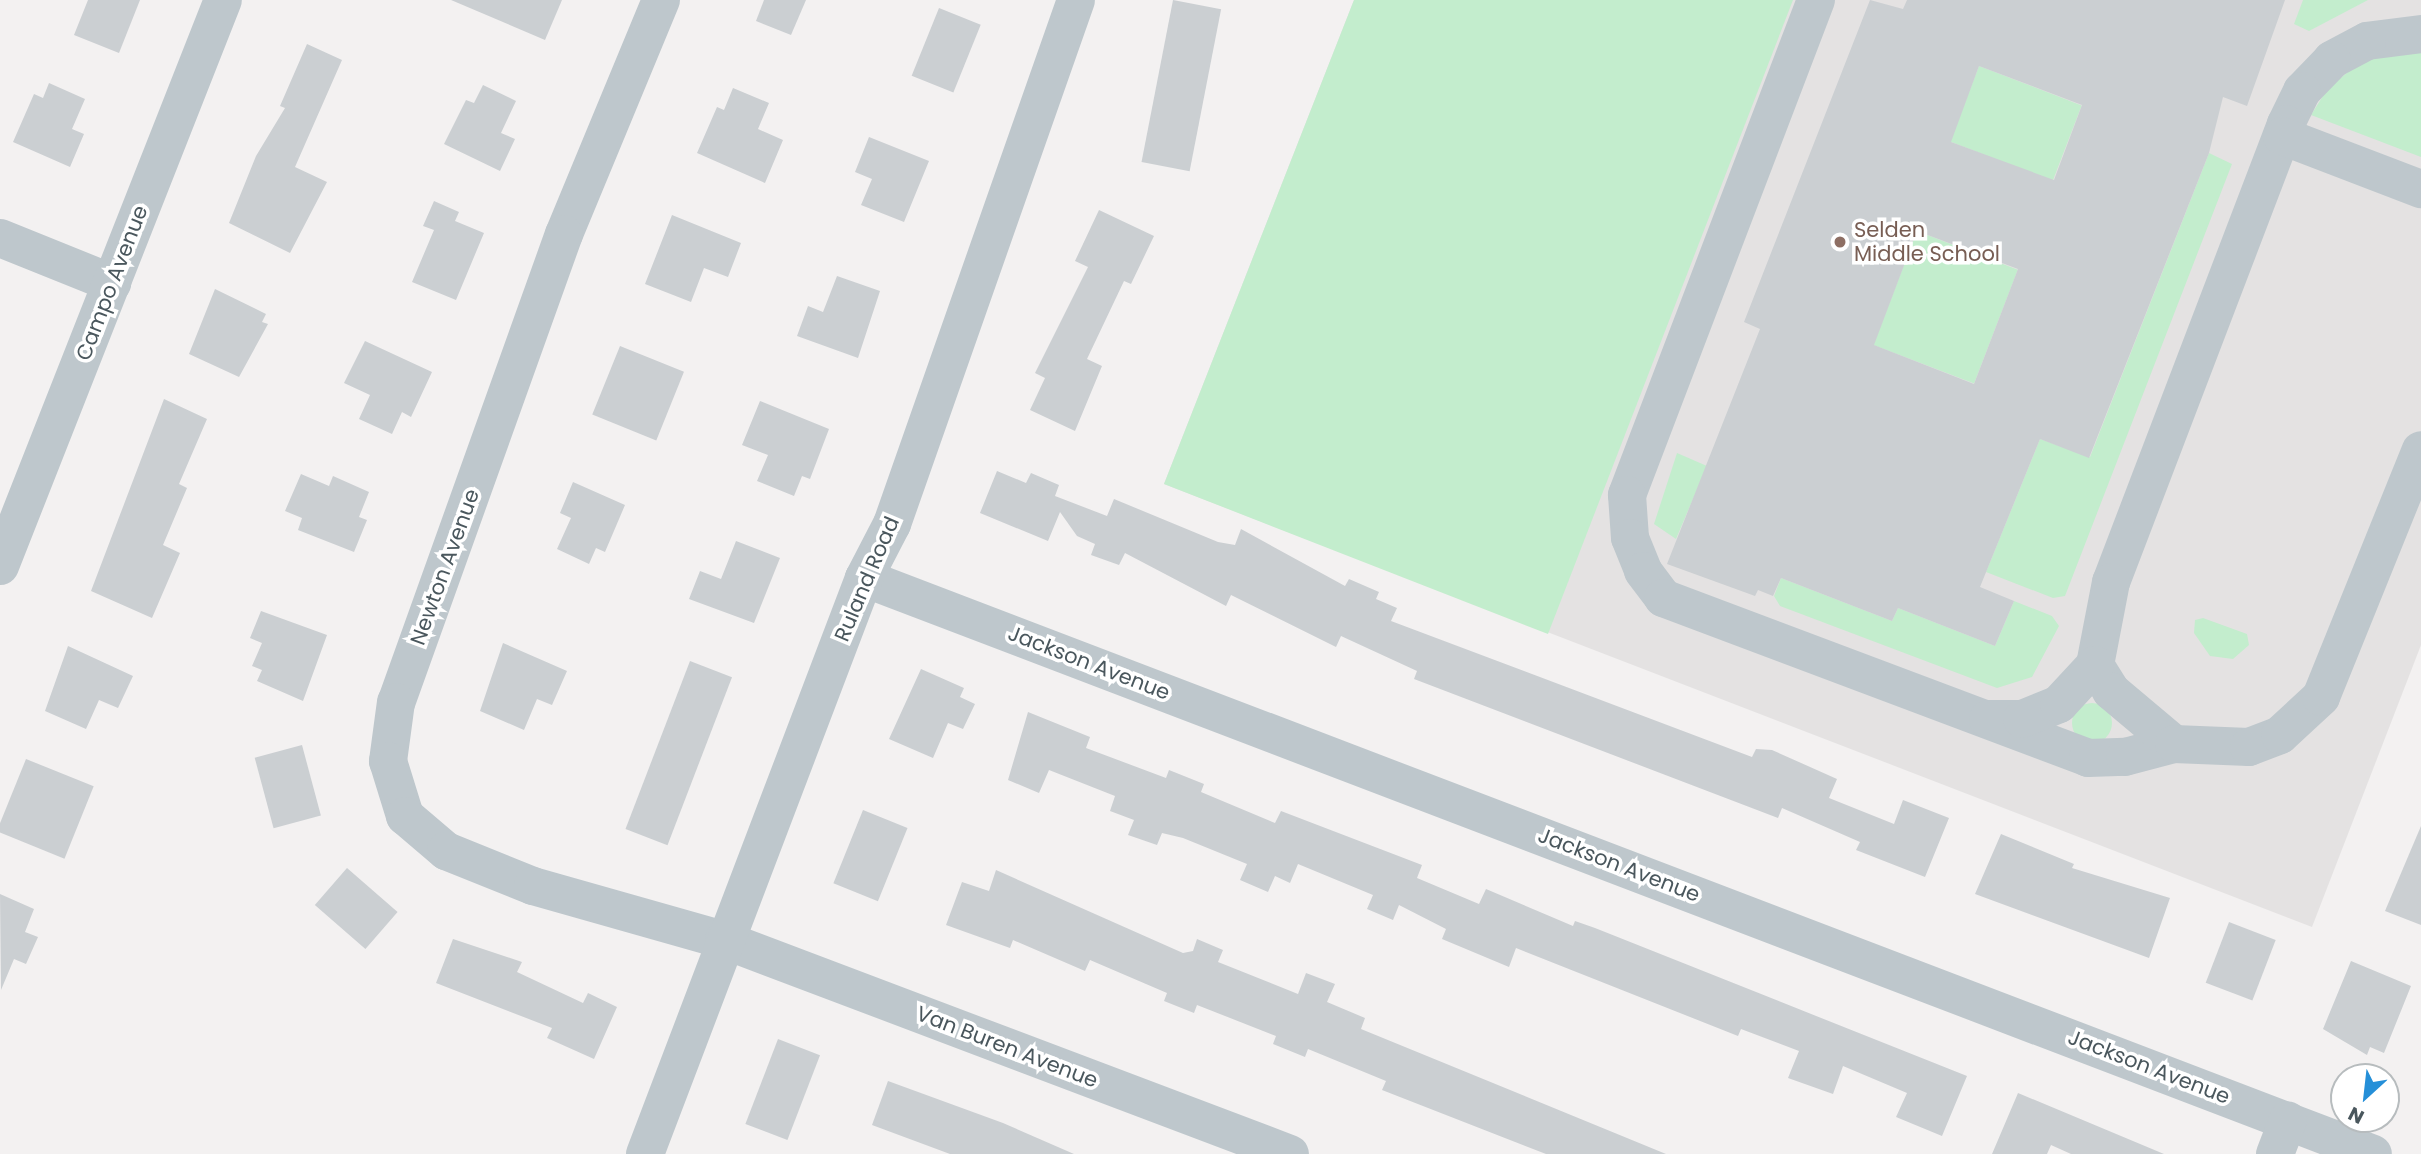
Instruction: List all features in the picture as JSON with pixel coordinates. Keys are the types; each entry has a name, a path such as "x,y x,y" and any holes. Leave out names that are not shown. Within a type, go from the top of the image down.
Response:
{"street":[{"name":"Campo Avenue","path":"0,566 223,0"},
{"name":"Newton Avenue","path":"661,0 554,260 396,702 388,761 405,816 446,852 637,920 724,940"},
{"name":"Ruland Road","path":"645,1154 724,940 864,578 892,524 1076,0"},
{"path":"1816,0 1627,495 1630,538 1643,571 1663,598 2088,758 2125,757 2174,744 2249,747 2280,735 2321,697 2421,450"},
{"path":"1984,719 2022,719 2059,704 2095,665 2112,582 2282,136 2302,91 2332,60 2367,41 2421,34"},
{"path":"2282,136 2421,189"},
{"path":"0,237 112,283"},
{"name":"Jackson Avenue","path":"864,578 2281,1137 2373,1154"},
{"path":"2095,665 2136,718 2174,744"},
{"name":"Van Buren Avenue","path":"724,940 1290,1154"}],"shaded area":[{"name":"Selden Middle School","path":"1354,0 2421,0 2421,645 2312,927 1164,484"}],"green space":[{"path":"1354,0 1793,0 1548,634 1164,484"},
{"path":"2303,0 2368,0 2309,31 2294,24"},
{"path":"2421,49 2421,157 2311,115 2328,88 2363,60"},
{"path":"1979,66 2082,105 2053,181 1950,142"},
{"path":"2209,153 2232,164 2065,596 2053,598 1986,572 2040,439 2090,457"},
{"path":"1917,231 2018,270 1974,384 1873,345"},
{"path":"1677,453 1707,466 1676,539 1654,524"},
{"path":"1781,578 1892,621 1898,608 1995,646 2014,601 2052,616 2059,626 2032,677 1997,688 1780,606 1774,596"},
{"path":"2203,618 2247,634 2249,645 2233,659 2210,656 2194,633 2195,620"},
{"path":"2092,703 2106,709 2112,723 2106,737 2092,743 2078,737 2072,723 2078,709"}],"building":[{"path":"88,0 140,0 119,53 74,35"},
{"path":"451,0 562,0 545,40"},
{"path":"764,0 806,0 791,35 756,21"},
{"path":"1173,0 1221,9 1190,171 1142,162"},
{"path":"1870,0 1903,9 1907,0 2285,0 2247,106 2223,97 2209,153 2089,458 2040,439 1980,587 2014,601 1995,646 1898,608 1892,621 1781,578 1773,596 1758,590 1755,596 1667,564 1760,329 1744,322","holes":["1979,66 2082,105 2054,180 1951,142","1917,231 2018,269 1974,384 1874,345"]},
{"path":"939,8 981,25 953,93 912,76"},
{"path":"307,44 342,60 295,167 327,182 290,253 229,223 256,156 285,108 280,106"},
{"path":"49,83 85,99 72,129 84,134 70,167 13,142 34,94 43,98"},
{"path":"483,85 516,101 501,133 515,139 500,171 444,144 466,100 474,103"},
{"path":"733,88 769,103 758,129 783,140 765,183 697,153 717,107 724,110"},
{"path":"869,137 929,161 904,222 861,205 872,179 855,172"},
{"path":"434,201 459,212 455,221 484,233 456,300 412,282 434,230 423,226"},
{"path":"1099,210 1154,236 1131,284 1124,281 1087,359 1102,366 1075,431 1030,410 1045,378 1035,373 1088,267 1075,261"},
{"path":"672,215 741,243 728,277 704,268 691,302 645,284"},
{"path":"837,276 880,291 858,358 797,336 808,306 823,312"},
{"path":"215,289 266,314 262,322 268,324 239,377 189,354"},
{"path":"365,341 432,372 411,417 402,412 392,434 359,419 370,395 344,383"},
{"path":"620,346 684,372 656,440 592,415"},
{"path":"164,399 207,419 179,484 187,488 163,545 180,553 152,618 91,591"},
{"path":"760,401 829,429 810,479 802,476 794,496 757,481 768,455 742,445"},
{"path":"997,471 1026,483 1031,473 1059,485 1055,496 1107,516 1114,499 1218,542 1235,545 1241,529 1345,586 1349,579 1379,592 1376,599 1397,608 1391,621 1752,757 1756,749 1772,750 1837,779 1829,798 1894,824 1903,800 1949,818 1925,877 1856,850 1860,842 1782,808 1778,818 1414,679 1417,671 1341,636 1336,647 1231,595 1226,606 1125,553 1119,565 1091,555 1095,544 1077,536 1060,512 1048,541 980,513"},
{"path":"301,474 329,486 333,476 369,492 359,517 367,520 354,552 298,530 302,518 285,511"},
{"path":"573,482 625,505 605,552 596,548 589,564 557,549 571,518 560,513"},
{"path":"736,541 780,558 754,623 689,599 700,571 721,579"},
{"path":"261,611 327,635 303,701 257,681 262,670 252,666 262,643 250,638"},
{"path":"503,643 567,671 552,705 537,699 524,730 480,711"},
{"path":"68,646 133,676 118,708 99,700 86,729 45,711"},
{"path":"690,661 732,677 668,845 625,829"},
{"path":"921,669 964,688 960,697 975,704 963,729 948,723 933,758 889,739"},
{"path":"1028,712 1090,737 1086,748 1166,778 1169,770 1204,784 1201,792 1275,823 1281,811 1422,865 1417,878 1479,904 1486,889 1573,926 1575,921 1595,928 1967,1076 1942,1136 1896,1117 1907,1093 1843,1066 1833,1094 1788,1078 1799,1051 1741,1029 1738,1036 1516,948 1509,967 1442,939 1446,929 1399,905 1393,920 1367,909 1373,895 1298,864 1290,883 1275,876 1268,892 1240,880 1247,864 1183,838 1162,833 1157,845 1128,835 1134,820 1110,811 1115,796 1049,770 1039,793 1008,780"},
{"path":"302,745 321,816 274,828 255,758"},
{"path":"26,759 94,786 64,859 0,833 0,823"},
{"path":"863,810 908,828 878,901 833,883"},
{"path":"2421,826 2421,925 2385,911"},
{"path":"2001,834 2074,864 2072,868 2170,898 2149,958 1975,894"},
{"path":"347,868 398,912 365,949 315,905"},
{"path":"996,870 1183,953 1193,951 1197,939 1223,950 1218,962 1298,994 1306,973 1335,984 1327,1002 1365,1018 1361,1029 1666,1154 1546,1154 1382,1090 1386,1081 1308,1049 1305,1057 1273,1044 1276,1036 1197,1005 1194,1013 1164,1001 1167,993 1090,960 1085,971 1013,940 1010,948 946,925 962,882 989,891"},
{"path":"0,894 34,909 25,932 38,937 26,964 14,959 1,990"},
{"path":"2229,922 2276,940 2252,1001 2206,983"},
{"path":"453,939 522,962 517,972 583,1003 588,993 617,1007 594,1059 547,1038 552,1028 436,983"},
{"path":"2351,961 2411,986 2384,1053 2370,1047 2367,1055 2323,1029"},
{"path":"778,1039 820,1055 787,1140 745,1124"},
{"path":"888,1081 1003,1123 1074,1154 950,1154 872,1125"},
{"path":"2018,1093 2164,1154 2071,1154 2051,1145 2047,1154 1992,1154"}],"place":[{"name":"Selden Middle School","path":"1840,242"}]}
